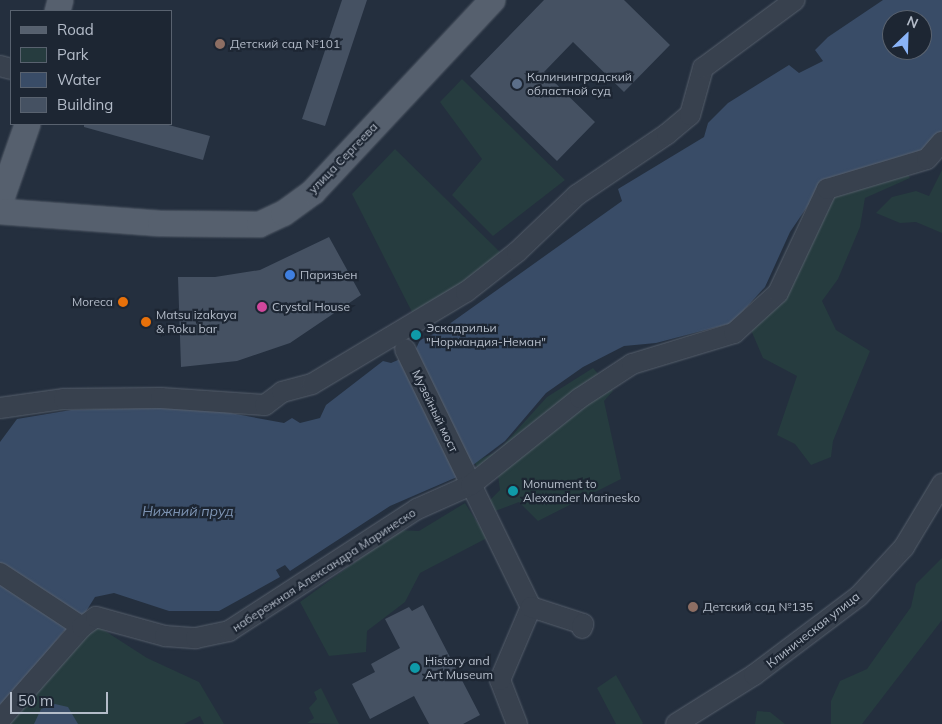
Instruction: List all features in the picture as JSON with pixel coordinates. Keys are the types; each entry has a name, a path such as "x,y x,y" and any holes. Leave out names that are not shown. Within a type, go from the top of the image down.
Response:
{"main road":[{"name":"улица Сергеева","path":"0,211 169,224 259,224 283,213 313,191 492,0"},
{"path":"0,201 27,125"}],"street":[{"path":"0,408 64,399 141,398 265,405 282,392 312,384 466,292 511,257 577,195 667,134 690,114 703,68 795,0"},
{"name":"набережная Александра Маринеско","path":"0,720 82,627 96,617 165,636 196,638 229,632 417,508 468,479 580,398 632,364 734,333 778,293 827,189 927,159 942,142"},
{"name":"Музейный мост","path":"405,349 531,607"},
{"name":"Клиническая улица","path":"676,724 754,675 858,596 904,547 942,484"},
{"path":"0,573 82,627"},
{"path":"518,724 500,680 531,607 584,624 582,628"}],"green space":[{"path":"462,79 565,180 493,236 452,195 482,159 440,102"},
{"path":"395,149 503,255 414,316 352,194"},
{"path":"906,170 910,178 865,198 860,227 838,279 822,301 836,330 870,351 833,441 831,457 811,465 795,444 777,435 797,376 763,358 751,330 829,195"},
{"path":"942,170 942,233 916,222 900,223 876,213 892,197 916,191 929,196"},
{"path":"593,368 613,391 604,401 621,479 538,521 519,502 490,513 489,501 500,490 497,468 478,468 474,462 498,451 547,397"},
{"path":"465,503 487,538 420,573 405,602 367,631 366,652 329,656 300,602 399,530 419,531"},
{"path":"942,558 942,620 862,724 831,724 831,701 840,681 867,669 911,607 916,584"},
{"path":"85,618 147,658 199,682 224,724 204,724 200,716 184,724 0,724"},
{"path":"616,675 642,724 616,724 597,688"},
{"path":"321,688 339,724 307,723 314,718 309,708 317,699 314,692"},
{"path":"757,711 770,712 785,724 755,724"}],"water":[{"name":"Нижний пруд","path":"883,0 942,0 942,130 928,149 824,182 790,232 765,287 732,323 656,343 624,346 583,367 546,393 505,441 457,477 390,506 290,571 285,565 276,570 280,577 219,611 169,611 114,593 95,597 75,629 64,631 0,709 0,442 17,419 71,410 167,407 214,410 284,423 292,418 300,423 320,418 326,405 383,361 391,363 414,353 420,340 438,332 622,201 618,189 704,137 708,123 728,103 789,65 799,73 823,61 815,50 828,37"},
{"path":"55,704 68,707 78,724 34,724 41,709"}],"building":[{"path":"342,0 367,0 325,126 302,119"},
{"name":"Калининградский областной суд","path":"544,0 624,0 670,45 624,92 573,42 544,72 595,122 557,161 470,76"},
{"path":"84,125 169,125 210,136 203,160 84,127"},
{"name":"Crystal House","path":"329,237 361,295 290,343 237,361 181,367 178,277 215,277 260,270"},
{"name":"History and Art Museum","path":"423,605 480,715 463,724 429,724 414,696 370,719 352,684 375,672 371,664 400,648 385,619 409,607 412,611"}],"place":[{"name":"Детский сад №101","path":"220,44"},
{"name":"Калининградский областной суд","path":"517,84"},
{"name":"Паризьен","path":"290,275"},
{"name":"Moreca","path":"123,302"},
{"name":"Crystal House","path":"262,307"},
{"name":"Matsu izakaya & Roku bar","path":"146,322"},
{"name":"Эскадрильи \"Нормандия-Неман\"","path":"416,335"},
{"name":"Monument to Alexander Marinesko","path":"513,491"},
{"name":"Детский сад №135","path":"693,607"},
{"name":"History and Art Museum","path":"415,668"}]}
